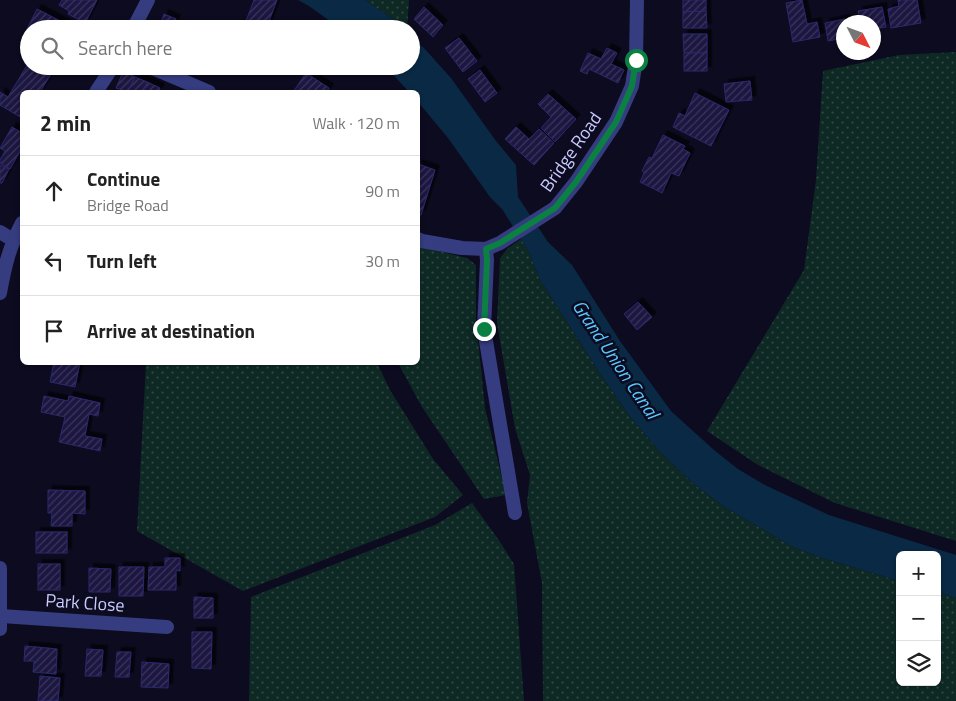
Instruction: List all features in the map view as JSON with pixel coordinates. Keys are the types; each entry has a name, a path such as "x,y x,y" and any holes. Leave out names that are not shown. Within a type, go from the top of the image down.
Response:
{"street":[{"path":"138,20 148,0"},
{"name":"Bridge Road","path":"420,239 462,248 486,249 500,243 555,208 576,182 616,122 632,86 636,60 637,0"},
{"path":"97,90 106,75"},
{"path":"169,75 205,90"},
{"path":"0,293 5,265 13,240 20,227"},
{"path":"0,232 13,240"},
{"path":"486,249 484,329 515,513"},
{"path":"0,568 0,623"},
{"name":"Park Close","path":"0,623 167,627"}],"green space":[{"path":"365,0 409,0 408,20 393,19"},
{"path":"956,52 956,541 835,503 758,465 707,431 804,270 816,180 823,71 899,55"},
{"path":"521,239 529,252 540,280 631,418 661,453 695,485 726,508 793,547 819,557 896,580 896,686 941,686 941,593 956,598 956,701 543,701 542,583 527,503 530,475 515,428 497,323 500,258 508,248"},
{"path":"420,246 467,258 476,265 476,320 485,408 506,495 484,499 422,407 399,365 420,365"},
{"path":"146,365 378,365 390,390 433,459 463,495 435,517 243,591 137,531"},
{"path":"472,503 514,564 524,701 249,701 251,597 435,525"}],"water":[{"path":"298,0 365,0 394,20 328,20"},
{"name":"Grand Union Canal","path":"420,45 451,78 496,141 516,165 518,197 548,242 572,265 620,341 671,411 738,469 765,485 829,515 956,555 956,598 941,593 941,551 896,551 896,580 819,557 793,547 726,508 695,485 661,453 631,418 601,375 540,280 529,252 502,209 490,197 448,138 420,104 420,90 407,90 393,75 420,75"}],"building":[{"path":"62,0 97,0 87,20 79,20 68,14 69,11 59,5"},
{"path":"254,0 277,0 269,20 246,20"},
{"path":"683,0 706,0 706,11 683,12"},
{"path":"802,0 807,24 817,22 820,37 793,42 786,3"},
{"path":"898,0 917,0 921,23 891,28 888,9 899,6"},
{"path":"424,7 443,25 433,37 420,25 420,20 414,19"},
{"path":"882,7 886,27 881,28 881,15 859,15 858,11"},
{"path":"37,9 58,20 32,20"},
{"path":"706,11 707,28 683,28 683,12"},
{"path":"164,14 176,19 176,20 162,20"},
{"path":"836,21 836,40 828,41 825,23"},
{"path":"683,34 707,34 707,53 684,53"},
{"path":"459,38 477,61 463,72 445,48"},
{"path":"607,48 617,53 611,64 624,70 618,83 589,69 587,74 580,71 588,53 601,59"},
{"path":"684,53 707,53 707,71 684,71"},
{"path":"480,70 497,93 485,102 468,79"},
{"path":"21,75 50,75 41,90 20,90 20,117 0,105 0,92 8,97"},
{"path":"122,75 135,77 129,90 116,88"},
{"path":"305,75 309,75 329,88 328,90 294,90"},
{"path":"135,77 147,82 144,90 129,90"},
{"path":"750,81 752,100 726,102 724,84"},
{"path":"147,82 160,88 159,90 144,90"},
{"path":"695,93 729,110 711,146 673,127 679,113 685,116"},
{"path":"548,94 576,119 555,142 541,128 551,117 538,104"},
{"path":"12,127 20,132 20,152 10,169 0,163 5,151 0,148"},
{"path":"516,127 529,139 539,129 554,143 534,165 505,139"},
{"path":"663,135 685,146 683,149 690,153 679,176 671,173 662,193 640,182 644,173 642,171 649,157 652,158"},
{"path":"0,165 9,169 2,183 0,183"},
{"path":"420,165 435,170 420,215"},
{"path":"638,302 652,317 637,330 624,314"},
{"path":"53,365 79,365 75,387 50,382"},
{"path":"44,396 68,401 69,396 100,403 98,416 89,414 85,436 102,439 100,451 59,442 65,417 41,412"},
{"path":"48,490 85,491 85,514 72,513 72,526 51,526 52,513 48,513"},
{"path":"36,532 67,532 67,553 36,553"},
{"path":"165,558 180,558 180,571 176,570 176,590 148,590 149,567 165,567"},
{"path":"38,564 60,564 60,590 38,590"},
{"path":"119,567 144,567 143,596 119,596"},
{"path":"89,568 111,569 110,592 89,592"},
{"path":"194,597 213,598 213,618 194,618"},
{"path":"192,632 212,632 211,669 192,668"},
{"path":"25,646 57,649 56,674 33,672 34,661 24,661"},
{"path":"87,649 103,650 101,676 85,676"},
{"path":"117,652 131,652 129,677 115,677"},
{"path":"142,662 169,664 168,688 141,687"},
{"path":"40,676 60,678 58,701 38,701"}],"route":[{"path":"484,329 486,249 500,243 555,208 576,182 616,122 632,86 636,60"}]}
